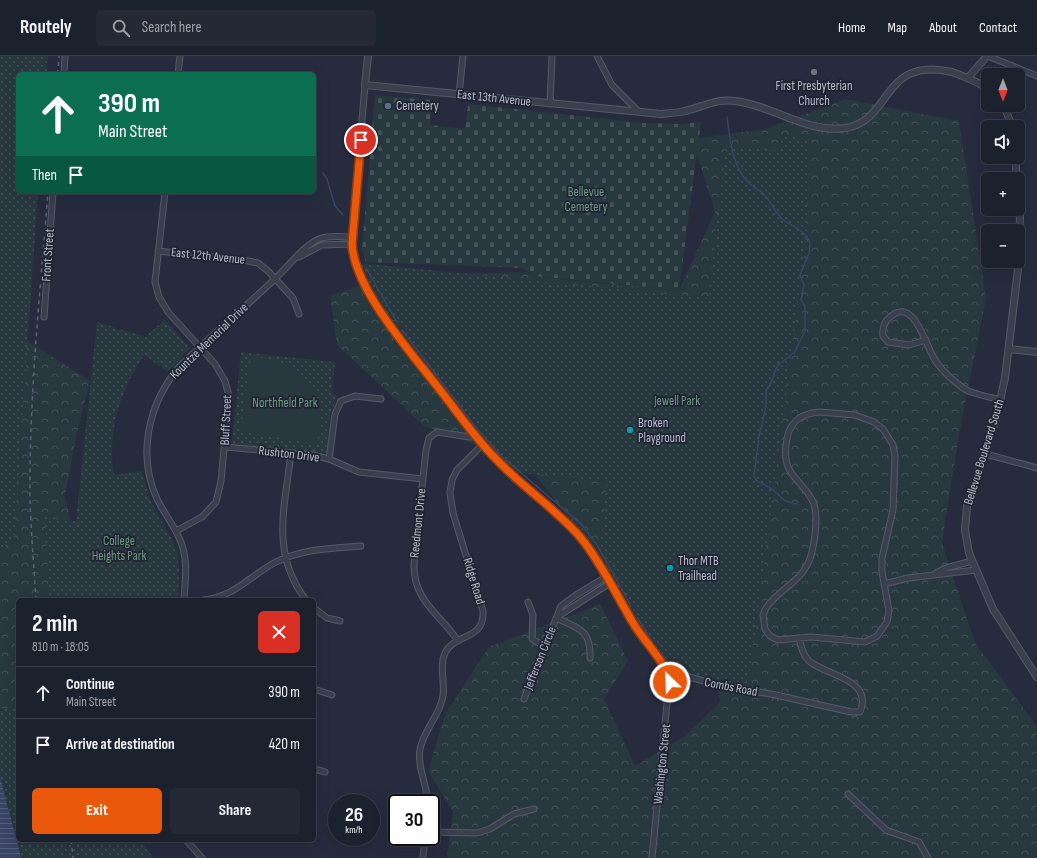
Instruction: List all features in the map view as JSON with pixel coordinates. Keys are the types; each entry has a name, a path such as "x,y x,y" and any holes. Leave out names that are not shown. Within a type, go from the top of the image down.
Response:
{"street":[{"path":"64,72 65,56"},
{"path":"178,72 180,56"},
{"path":"368,56 352,237 354,257 360,273 380,310 482,445 574,530 588,547 636,627 666,671"},
{"path":"459,94 462,56"},
{"path":"550,104 552,56"},
{"path":"597,56 607,79 617,92 638,111 671,113 687,111 716,101 736,101 818,127 844,128 853,126 865,119 892,83 898,77 912,69 925,66 934,66 968,78 981,85"},
{"path":"968,78 987,56 1037,76"},
{"name":"East 13th Avenue","path":"365,85 550,104 638,111"},
{"name":"Front Street","path":"44,317 53,194"},
{"name":"Bluff Street","path":"165,194 155,282 159,297 168,312 221,374 227,388 229,404 221,481 216,502 202,517 176,531"},
{"name":"Bellevue Boulevard South","path":"1020,216 1020,254 1010,349 1001,400 986,454 970,495 966,515 966,538 972,561 1000,622 1037,677"},
{"name":"Kountze Memorial Drive","path":"184,598 186,563 182,545 176,531 161,506 152,484 148,461 148,436 153,410 162,389 178,367 276,278 304,248 319,239 326,237 352,237"},
{"path":"296,258 322,245 352,244"},
{"name":"East 12th Avenue","path":"158,251 251,261 263,266 276,278 293,298 298,314"},
{"path":"926,340 909,345 888,342 883,336 883,326 894,314 902,312 910,316 919,327 926,340 935,361 958,384 966,389 1001,400"},
{"path":"1010,349 1037,352"},
{"path":"329,459 335,414 341,401 355,396 381,399"},
{"path":"819,412 855,415 879,425 891,440 894,456 893,510 882,558 884,584 888,617 885,627 874,639 859,642 817,637 783,641 774,639 765,629 763,615 768,604 800,576 807,565 812,552 816,514 814,505 810,496 789,469 785,458 789,429 801,417 819,412"},
{"name":"Reedmont Drive","path":"458,641 422,598 414,580 414,564 427,445 431,436 441,432 470,437 475,436"},
{"name":"Ridge Road","path":"426,794 420,762 420,748 442,697 442,663 445,652 458,641 478,629 483,615 453,513 450,493 452,480 457,470 482,445"},
{"name":"Rushton Drive","path":"225,446 291,453 329,459 359,472 423,479"},
{"path":"291,453 283,526 285,558 295,585 305,598"},
{"path":"986,454 1037,468"},
{"path":"211,598 230,593 263,570 285,558 316,549 361,546"},
{"path":"931,575 946,568 972,561"},
{"path":"884,584 931,575 976,570"},
{"name":"Jefferson Circle","path":"524,699 561,606 606,577"},
{"name":"Jefferson Circle","path":"556,618 610,584"},
{"path":"528,602 532,615 532,639 544,646"},
{"path":"316,609 328,618 340,621"},
{"path":"556,618 584,632 590,642 590,658"},
{"name":"Combs Road","path":"666,671 719,685 776,695 851,712 860,712 862,700 855,685 809,660 803,652 799,638"},
{"name":"Washington Street","path":"652,858 670,682 666,671"},
{"path":"316,690 332,695"},
{"path":"316,770 325,772"},
{"path":"848,794 886,830 903,838 919,842 928,858"},
{"path":"440,832 477,833 490,829 514,814 534,809"},
{"path":"189,842 202,858"},
{"path":"424,858 425,846"}],"green space":[{"path":"0,56 16,72 16,194 18,194 28,341 90,381 77,433 65,495 88,598 16,598 16,839 0,777"},
{"path":"0,56 48,56 47,72 16,72 16,194 38,194 14,539 0,550"},
{"name":"Bellevue Cemetery","path":"375,95 432,100 430,125 465,129 468,104 643,123 681,124 701,122 679,290 534,276 522,268 366,262 362,250"},
{"path":"845,99 959,121 986,298 959,434 942,543 975,643 1037,726 1037,858 447,858 453,812 428,771 445,714 489,647 600,604 628,661 604,699 635,766 685,736 720,702 707,634 631,598 526,463 424,426 337,345 330,296 393,275 528,272 534,276 679,290 715,212 692,139 766,129"},
{"name":"Jewell Park","path":"782,136 809,139 807,231 748,686 725,683 671,669 648,638 599,558 607,481 510,472 393,317 391,310 390,312 365,280 359,263 709,298 725,146 780,151"},
{"name":"College Heights Park","path":"165,320 190,348 168,372 144,355 128,383 117,412 112,443 114,475 142,471 150,500 173,541 177,552 179,571 178,598 49,598 45,517 76,521 97,322 145,337"},
{"name":"Northfield Park","path":"241,352 335,362 332,392 338,398 330,414 326,453 232,444"},
{"path":"251,356 286,365 299,372 308,382 315,394 319,408 320,425 317,444 245,432 241,427"},
{"path":"0,708 16,709 16,842 141,842 153,858 0,858"},
{"path":"17,842 142,842 153,858 21,858"}],"water":[{"path":"0,777 21,858 0,858"}],"waterway":[{"path":"727,117 735,161 743,176 751,185 764,194 782,219 804,233 810,242 809,253 800,275 804,285 801,300 805,306 805,331 794,353 779,364 775,370 772,381 766,391 766,405 759,437 754,476 756,480 772,489 785,501 797,504"},
{"path":"323,173 327,179 335,206 343,215"},
{"path":"366,268 397,322"},
{"path":"402,330 475,426 499,454 582,525 597,545 630,604"},
{"path":"638,618 654,645 674,669"}],"railway":[{"path":"58,72 59,56"},
{"path":"36,598 30,500 31,423 48,194"},
{"path":"71,842 73,858"}],"place":[{"name":"First Presbyterian Church","path":"814,72"},
{"name":"Cemetery","path":"388,106"},
{"name":"Broken Playground","path":"630,430"},
{"name":"Thor MTB Trailhead","path":"670,568"}],"route":[{"path":"361,140 352,249 356,265 365,285 380,310 482,445 582,539 647,645 666,671 670,682"}]}
